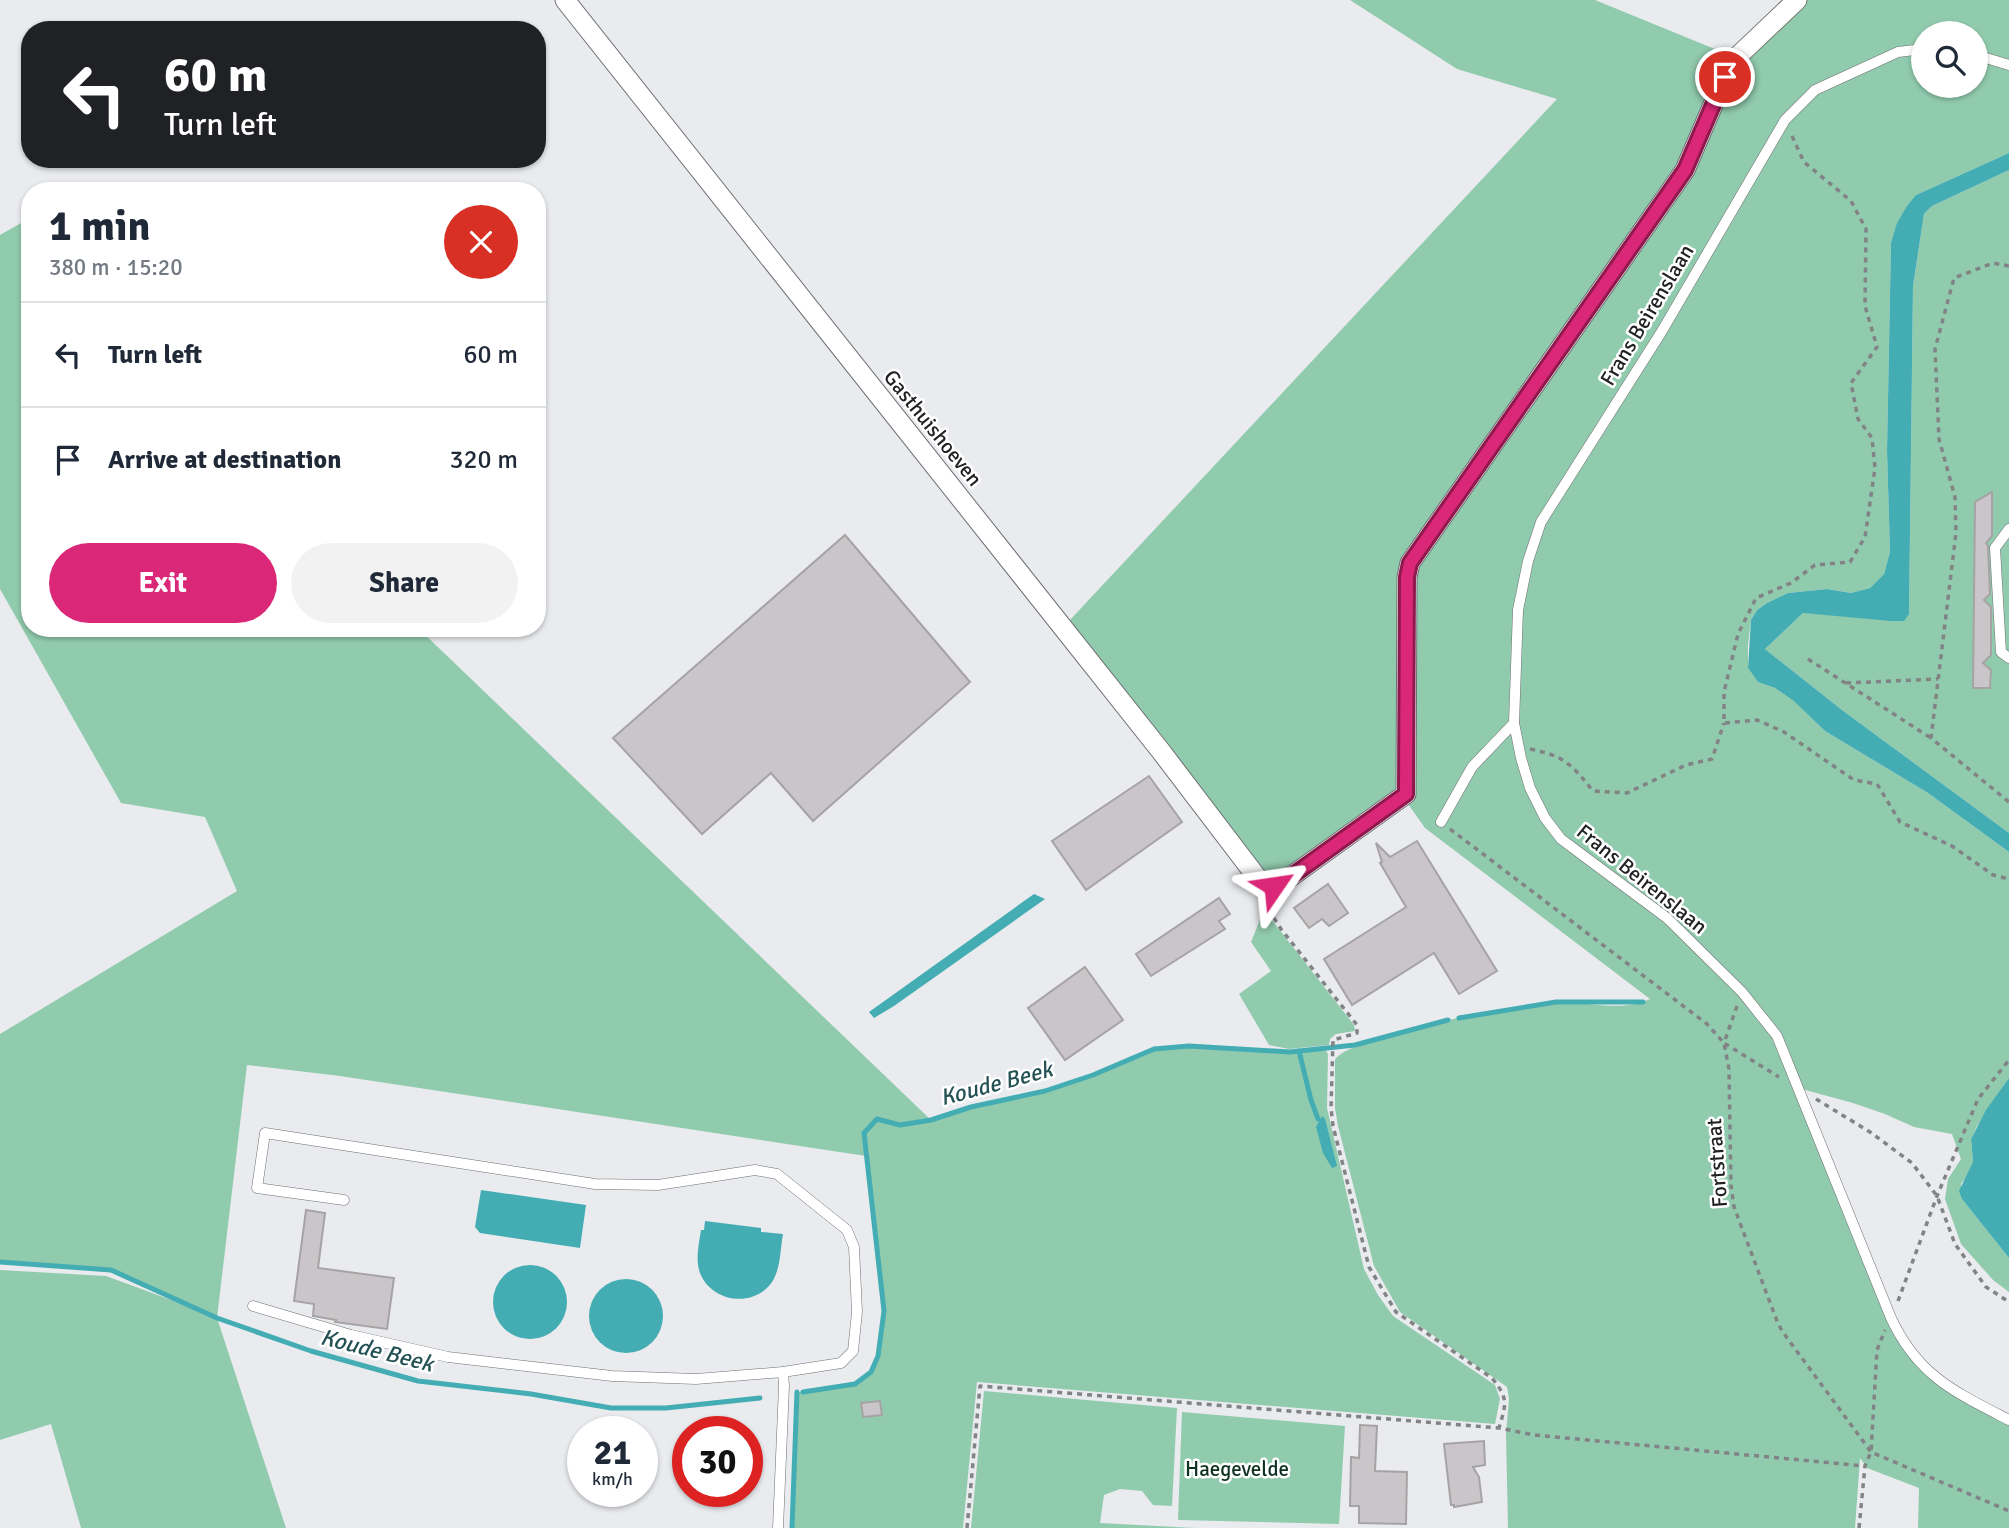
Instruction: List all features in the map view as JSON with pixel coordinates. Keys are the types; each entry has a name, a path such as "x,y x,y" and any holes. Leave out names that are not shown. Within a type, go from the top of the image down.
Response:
{"street":[{"name":"Gasthuishoeven","path":"565,0 1160,750 1259,880 1266,884"},
{"path":"1266,884 1274,886 1282,883 1406,794 1407,577 1410,563 1685,170 1725,77 1738,56 1797,0"}],"lane":[{"name":"Frans Beirenslaan","path":"1911,50 1898,52 1815,90 1785,120 1662,331 1541,522 1528,561 1518,610 1514,723 1518,747 1531,788 1553,830 1561,839 1667,918 1742,992 1777,1036 1891,1318 1910,1351 1932,1375 1962,1396 2009,1420"},
{"path":"1988,59 2009,65"},
{"path":"2009,529 1995,548 2001,652 2009,658"},
{"path":"1441,822 1472,767 1514,723"},
{"path":"253,1306 351,1335 448,1357 612,1376 696,1379 783,1372 841,1363 853,1351 857,1312 854,1247 847,1230 778,1174 755,1170 657,1185 595,1184 265,1133 257,1188 344,1200"},
{"path":"778,1528 783,1372"}],"path":[{"path":"1518,747 1555,754 1574,767 1593,791 1627,793 1686,765 1712,759 1724,723 1724,692 1738,634 1756,598 1791,583 1815,565 1850,562 1865,537 1875,468 1872,438 1858,419 1851,383 1877,346 1865,306 1866,229 1851,201 1804,162 1785,120"},
{"path":"1931,738 1956,533 1955,497 1939,439 1935,349 1954,278 1993,263 2009,266"},
{"path":"1808,659 1931,738 2009,802"},
{"path":"1846,683 1938,679"},
{"path":"1724,723 1757,720 1784,732 1854,780 1877,785 1900,822 1952,846 1993,875 2009,879"},
{"path":"1441,822 1707,1024 1724,1043 1870,1132 1912,1163 1937,1196 1955,1244 1986,1287 2009,1302"},
{"path":"1266,884 1263,902 1357,1025 1357,1032 1336,1037 1332,1044 1331,1108 1368,1267 1396,1312 1492,1378 1504,1392 1506,1405 1499,1428"},
{"path":"1724,1043 1742,992"},
{"name":"Fortstraat","path":"1724,1043 1729,1069 1731,1186 1741,1227 1777,1321 1871,1452"},
{"path":"1859,1528 1865,1466 1871,1452 1879,1341 1891,1318 1937,1196 1978,1099 2009,1060"},
{"path":"967,1528 979,1386 1499,1428 1534,1435 1865,1466"},
{"path":"1871,1452 2009,1511"}],"green space":[{"path":"1350,0 1595,0 1727,54 1783,0 2009,0 2009,153 1916,195 1891,243 1887,451 1890,552 1884,574 1870,588 1851,593 1827,589 1788,593 1767,603 1757,610 1751,620 1748,668 1758,682 1775,688 1795,701 1825,731 1928,793 2009,852 2009,1078 1971,1139 1971,1171 1961,1184 1962,1199 2009,1258 2009,1292 1993,1280 1961,1244 1945,1199 1948,1179 1961,1159 1952,1134 1914,1127 1853,1103 1798,1088 1891,1318 1921,1366 2009,1420 2009,1528 1918,1528 1919,1488 1867,1468 1860,1458 1855,1528 1508,1528 1507,1387 1400,1312 1374,1266 1338,1126 1335,1108 1335,1060 1347,1050 1402,1031 1509,1008 1555,1002 1616,1006 1650,999 1425,828 1398,790 1280,873 1264,872 1069,621 1557,99 1457,69"},
{"path":"2009,170 2009,833 1842,710 1765,649 1803,613 1909,614 1913,286 1924,214 1932,206"},
{"path":"21,223 21,626 0,589 0,235"},
{"path":"27,637 427,637 931,1120 971,1107 1045,1091 1093,1075 1154,1049 1189,1046 1290,1052 1324,1048 1328,1054 1327,1108 1364,1269 1393,1316 1495,1385 1500,1399 1495,1424 977,1382 963,1528 792,1528 797,1392 835,1389 854,1384 869,1374 877,1358 882,1303 877,1236 866,1156 340,1076 247,1065 217,1318 286,1528 81,1528 51,1424 0,1440 0,1270 106,1276 193,1308 111,1270 0,1262 0,1034 237,891 205,817 121,803"},
{"path":"1264,910 1354,1025 1355,1031 1336,1034 1330,1039 1329,1045 1289,1049 1269,1045 1239,994 1271,971 1251,942"},
{"path":"984,1391 1177,1408 1172,1506 1153,1505 1142,1491 1120,1489 1104,1495 1100,1523 1195,1528 971,1528"},
{"name":"Haegevelde","path":"1182,1412 1345,1426 1339,1524 1178,1520"}],"water":[{"path":"2009,153 2009,170 1932,206 1924,214 1913,286 1909,614 1904,621 1891,621 1803,613 1765,649 1842,710 2009,833 2009,852 1928,793 1825,731 1794,701 1775,688 1758,682 1748,668 1751,620 1757,610 1767,603 1788,593 1827,589 1851,593 1870,588 1884,574 1890,552 1887,451 1891,243 1897,223 1916,195"},
{"path":"1034,894 1045,899 894,1006 874,1018 869,1012"},
{"path":"2009,1078 2009,1258 1962,1199 1959,1191 1973,1162 1971,1139 1986,1110"},
{"path":"1322,1116 1337,1166 1332,1168 1323,1153 1316,1127"},
{"path":"481,1190 586,1205 580,1248 480,1233 475,1227"},
{"path":"705,1221 761,1228 761,1232 783,1234 777,1271 764,1290 755,1296 734,1298 723,1296 706,1283 700,1273 698,1257 701,1230 704,1230"},
{"path":"523,1265 537,1265 551,1271 561,1281 567,1302 565,1316 551,1333 537,1339 523,1339 509,1333 499,1323 493,1309 493,1295 499,1281 509,1271"},
{"path":"619,1279 633,1279 647,1285 657,1295 663,1316 657,1337 647,1347 633,1353 619,1353 605,1347 595,1337 589,1323 589,1309 595,1295 605,1285"}],"building":[{"path":"1992,492 1992,536 1986,543 1990,594 1984,600 1991,607 1991,655 1983,663 1991,670 1990,688 1973,688 1975,502"},
{"path":"845,535 970,682 813,821 771,773 702,834 613,738"},
{"path":"1149,776 1182,822 1086,890 1052,841"},
{"path":"1417,841 1497,971 1459,994 1434,953 1352,1005 1324,959 1406,907 1380,863 1382,862 1376,843 1390,857"},
{"path":"1328,884 1348,913 1329,926 1322,919 1309,928 1294,908"},
{"path":"1219,898 1230,914 1219,921 1225,929 1151,976 1136,954"},
{"path":"1085,967 1123,1020 1065,1060 1028,1008"},
{"path":"306,1210 325,1213 318,1268 394,1278 387,1329 335,1322 336,1320 313,1316 314,1304 294,1301"},
{"path":"880,1401 882,1415 863,1417 861,1403"},
{"path":"1360,1425 1377,1426 1375,1471 1407,1472 1406,1524 1359,1523 1359,1506 1350,1506 1351,1457 1359,1458"},
{"path":"1484,1441 1485,1465 1473,1467 1479,1477 1482,1502 1454,1507 1451,1505 1444,1444"}],"waterway":[{"name":"Koude Beek","path":"1459,1018 1556,1002 1643,1002"},
{"name":"Koude Beek","path":"803,1392 855,1384 871,1372 878,1356 884,1311 864,1133 877,1119 900,1125 931,1120 971,1107 1045,1091 1093,1075 1154,1049 1189,1046 1290,1052 1355,1045 1448,1020"},
{"path":"1299,1051 1318,1119"},
{"name":"Koude Beek","path":"0,1262 111,1270 217,1318 311,1351 418,1381 531,1394 611,1408 666,1408 760,1398"},
{"path":"792,1528 797,1392"}],"route":[{"path":"1274,886 1282,883 1406,794 1407,577 1410,563 1685,170 1725,77"}]}
